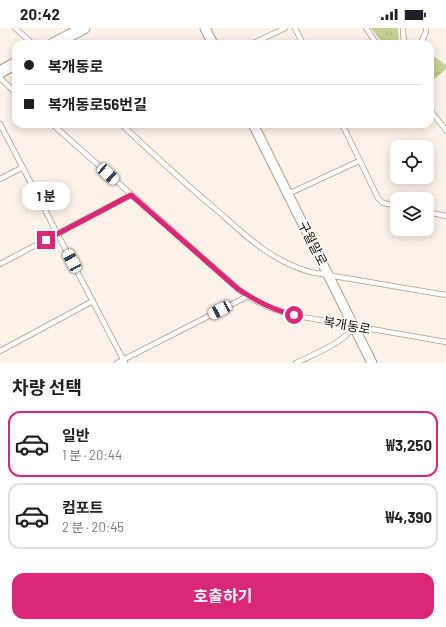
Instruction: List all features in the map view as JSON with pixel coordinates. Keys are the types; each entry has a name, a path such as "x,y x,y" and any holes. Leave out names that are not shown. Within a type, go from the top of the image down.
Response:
{"street":[{"path":"61,40 84,28"},
{"path":"205,28 211,40"},
{"path":"0,72 12,65"},
{"name":"구월말로","path":"255,128 372,363"}],"lane":[{"path":"15,28 28,40"},
{"path":"260,40 285,28"},
{"path":"295,28 300,40"},
{"path":"366,28 374,40"},
{"path":"403,28 404,40"},
{"path":"422,40 426,32 426,28"},
{"path":"0,78 12,88"},
{"path":"434,115 446,130"},
{"path":"0,124 125,361"},
{"name":"복개동로","path":"56,128 238,289 268,307 285,313 446,342"},
{"path":"125,128 198,195 274,257 297,268 328,275 446,295"},
{"path":"344,128 378,198 383,203 390,204"},
{"path":"288,194 359,161"},
{"path":"0,179 22,167"},
{"path":"0,264 131,195"},
{"path":"434,213 446,216"},
{"path":"117,363 125,361 248,296"},
{"path":"0,351 93,301"},
{"path":"296,363 346,336 354,326"},
{"path":"306,358 309,363"}],"green space":[{"path":"371,28 398,28 399,40 380,40"},
{"path":"434,57 446,65 446,69 434,80"}],"route":[{"path":"46,240 131,195 238,289 254,300 268,307 294,315"}]}
